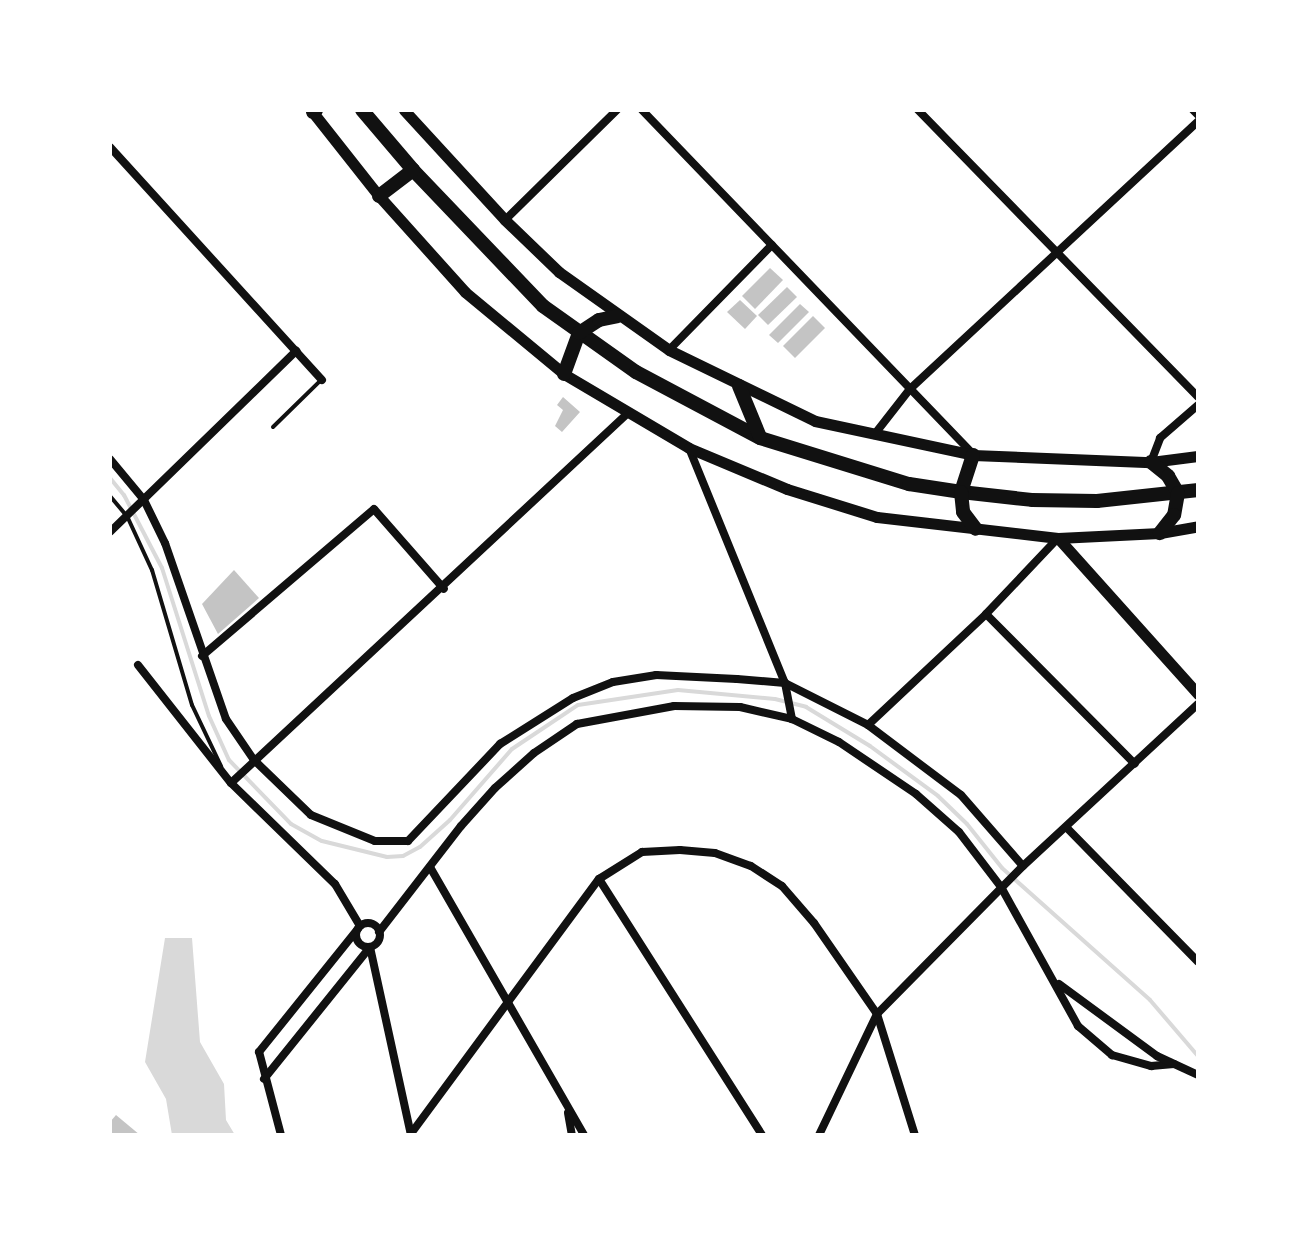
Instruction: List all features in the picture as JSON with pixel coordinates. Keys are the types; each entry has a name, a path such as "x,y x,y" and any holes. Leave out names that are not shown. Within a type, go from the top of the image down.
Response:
{"highway":[{"path":"362,110 515,280 579,333 636,372 760,438 909,484 961,492 1032,500 1097,501 1198,490"},
{"path":"379,196 413,170"},
{"path":"564,374 579,333 599,320 618,316"},
{"path":"739,386 760,438"},
{"path":"973,455 961,492 963,512 976,529"},
{"path":"1151,462 1168,476 1178,493 1174,515 1160,533"}],"main road":[{"path":"404,110 505,220 559,272 669,350 815,421 973,455 1151,462 1198,456"},
{"path":"313,111 379,196 465,292 564,374 689,448 787,489 877,517 1058,538 1160,533 1198,526"},
{"path":"1058,538 1198,694"}],"street":[{"path":"505,220 617,110"},
{"path":"642,110 973,455"},
{"path":"918,110 1055,255 1198,397"},
{"path":"1193,110 1198,115"},
{"path":"874,435 910,389 1198,121"},
{"path":"110,147 322,380"},
{"path":"669,350 772,245"},
{"path":"110,532 296,351"},
{"path":"1151,462 1160,438 1198,405"},
{"path":"231,783 444,589 629,412"},
{"path":"689,448 785,683 792,719"},
{"path":"110,459 144,500 165,543 226,719 254,760 311,815 375,841 399,844 417,836 459,784 500,744 573,698 613,682 656,675 785,683 868,725 961,795 1023,866"},
{"path":"202,656 374,509 444,589"},
{"path":"868,725 986,614 1058,538"},
{"path":"986,614 1135,764"},
{"path":"138,665 231,783 335,884 359,927 359,943 370,947"},
{"path":"819,1135 877,1014 1001,887 1198,704"},
{"path":"264,1079 370,947 377,943 379,932 495,788 534,753 577,724 674,706 740,707 792,719 839,742 916,794 959,832 1001,887 1058,984 1078,1026 1112,1055 1151,1066 1174,1064"},
{"path":"1067,828 1198,962"},
{"path":"411,1135 599,879 642,852 680,850 715,853 751,866 782,886 814,923 877,1014 915,1135"},
{"path":"430,867 507,1006 584,1135"},
{"path":"599,879 762,1135"},
{"path":"281,1135 259,1052 359,927 371,924 379,932"},
{"path":"370,947 411,1135"},
{"path":"1058,984 1157,1056 1198,1075"},
{"path":"567,1108 572,1135"}],"lane":[{"path":"273,427 322,380"},
{"path":"110,496 127,516 152,570 192,705 231,783"}],"shaded area":[{"path":"165,938 192,938 200,1042 224,1084 226,1120 235,1135 172,1135 166,1099 145,1062"}],"building":[{"path":"770,268 783,280 755,309 742,296"},
{"path":"787,287 797,297 768,325 758,315"},
{"path":"740,300 757,316 745,329 727,312"},
{"path":"800,304 809,312 778,343 769,335"},
{"path":"813,316 825,328 795,358 783,346"},
{"path":"563,397 580,412 562,432 555,426 563,410 557,405"},
{"path":"234,570 259,598 218,634 202,604"},
{"path":"116,1115 140,1135 110,1135 110,1122"}],"waterway":[{"path":"110,478 124,495 162,568 209,716 229,760 291,824 322,841 387,857 403,856 420,847 450,820 512,749 578,705 678,690 775,699 806,707 870,746 938,796 967,824 1002,868 1150,1000 1198,1056"}]}
